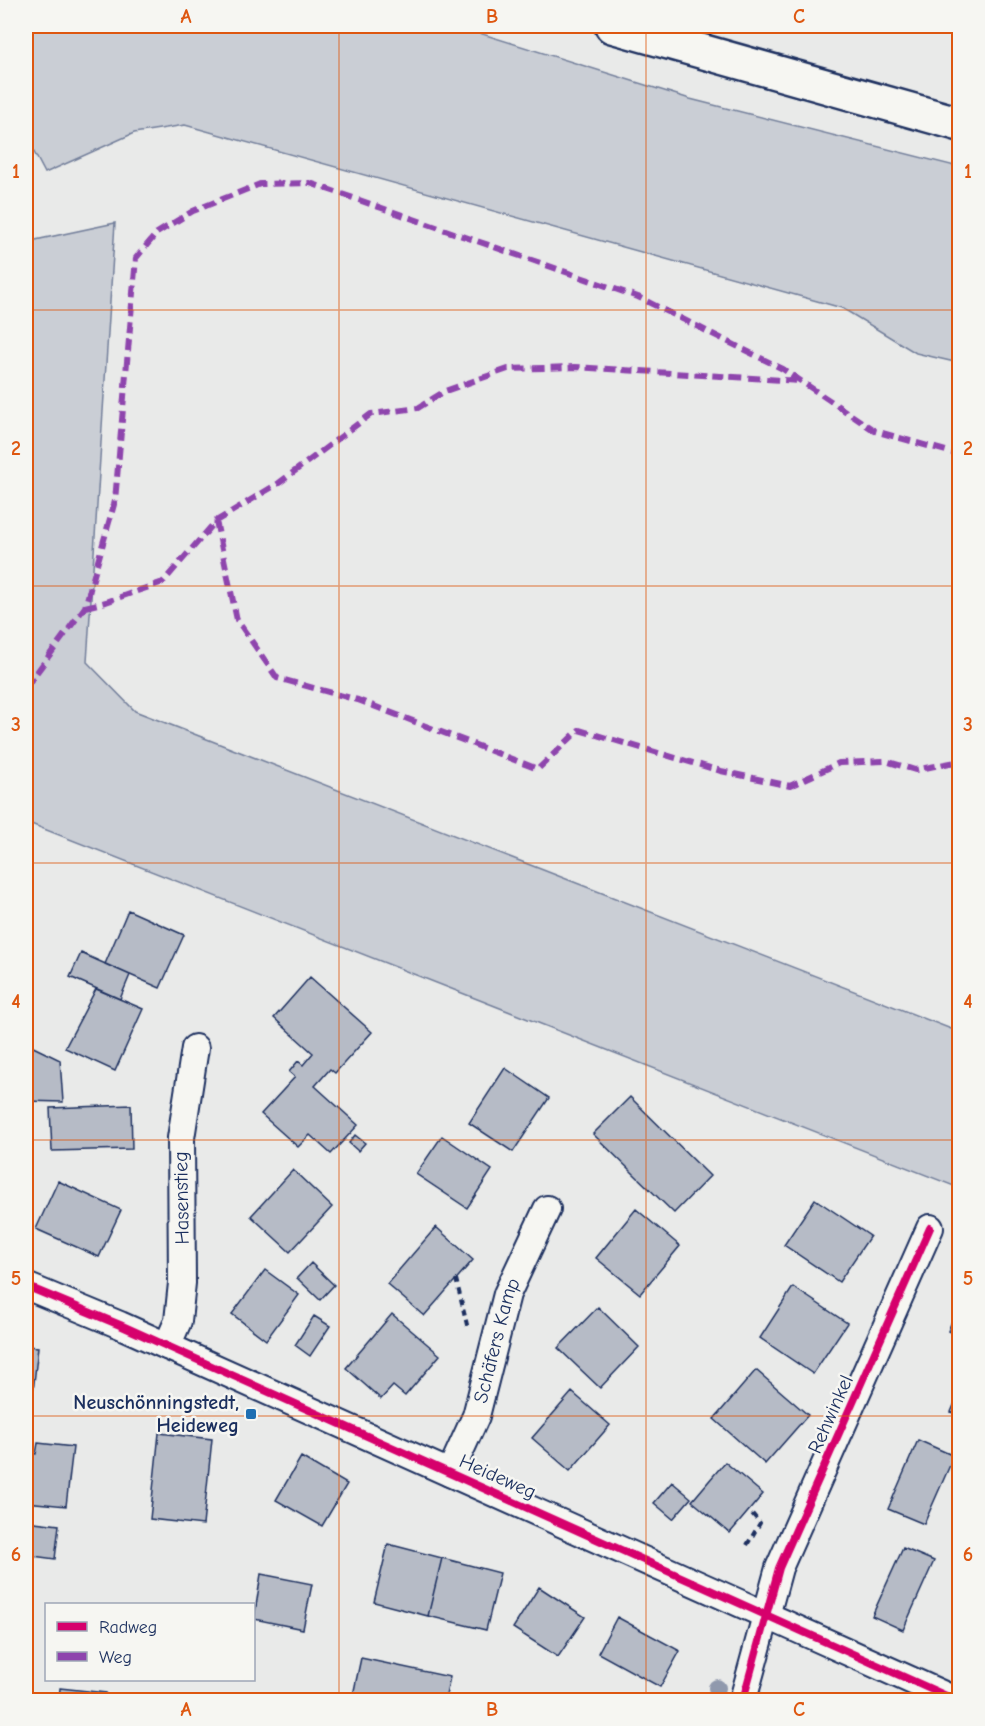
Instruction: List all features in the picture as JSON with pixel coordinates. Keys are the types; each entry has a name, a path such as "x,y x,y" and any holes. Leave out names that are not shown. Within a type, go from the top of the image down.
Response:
{"highway":[{"path":"612,26 960,124"}],"street":[{"name":"Hasenstieg","path":"167,1346 178,1320 182,1283 181,1138 195,1048"},
{"name":"Schäfers Kamp","path":"450,1473 476,1416 507,1294 547,1209"},
{"name":"Rehwinkel","path":"742,1701 779,1568 930,1228"},
{"name":"Heideweg","path":"26,1286 167,1346 766,1614 954,1701"}],"path":[{"path":"456,1279 468,1331"},
{"path":"747,1545 760,1523 749,1510"}],"shaded area":[{"path":"26,26 457,26 690,99 959,167 959,363 916,353 842,308 185,125 134,133 45,173 26,137"},
{"path":"115,223 87,662 135,711 959,1032 959,1188 26,822 26,251 31,241"}],"building":[{"path":"128,910 184,935 160,988 105,964"},
{"path":"81,953 130,975 120,999 70,977"},
{"path":"310,977 372,1032 335,1073 330,1069 315,1086 358,1125 331,1154 310,1135 298,1147 261,1114 295,1077 289,1072 298,1061 303,1065 313,1053 274,1018"},
{"path":"96,989 143,1009 115,1071 65,1048"},
{"path":"27,1044 60,1060 63,1102 26,1101"},
{"path":"505,1068 549,1098 513,1152 469,1123"},
{"path":"630,1097 710,1176 674,1213 593,1134"},
{"path":"131,1105 132,1149 52,1151 50,1108"},
{"path":"355,1135 365,1143 358,1151 349,1143"},
{"path":"442,1136 492,1170 467,1208 416,1174"},
{"path":"293,1170 332,1207 290,1252 251,1216"},
{"path":"58,1181 121,1210 99,1257 36,1229"},
{"path":"815,1199 870,1236 839,1282 784,1245"},
{"path":"636,1209 680,1246 640,1294 596,1258"},
{"path":"436,1227 473,1260 424,1316 387,1284"},
{"path":"311,1263 334,1285 320,1300 297,1278"},
{"path":"265,1270 299,1295 266,1340 232,1314"},
{"path":"793,1287 847,1323 813,1374 760,1338"},
{"path":"960,1301 960,1336 948,1331"},
{"path":"598,1307 639,1347 600,1388 558,1348"},
{"path":"392,1314 440,1355 405,1396 393,1386 381,1399 346,1368"},
{"path":"314,1316 330,1326 310,1356 295,1345"},
{"path":"26,1346 38,1347 31,1410 26,1409"},
{"path":"756,1370 808,1415 765,1464 714,1419"},
{"path":"960,1391 960,1416 951,1412"},
{"path":"572,1392 610,1425 570,1471 532,1438"},
{"path":"159,1433 212,1439 203,1525 150,1519"},
{"path":"918,1440 954,1456 924,1524 888,1509"},
{"path":"38,1443 73,1447 66,1506 26,1502 26,1453 36,1454"},
{"path":"301,1457 347,1484 322,1526 276,1500"},
{"path":"725,1462 763,1494 730,1533 692,1501"},
{"path":"672,1482 691,1498 673,1519 654,1503"},
{"path":"26,1521 59,1525 55,1559 26,1555"},
{"path":"388,1544 442,1558 428,1616 374,1602"},
{"path":"903,1548 934,1561 903,1630 872,1616"},
{"path":"442,1558 500,1573 486,1630 428,1616"},
{"path":"261,1574 312,1584 303,1629 255,1619"},
{"path":"539,1587 585,1617 558,1657 513,1628"},
{"path":"617,1617 680,1651 660,1687 598,1653"},
{"path":"361,1658 450,1677 445,1700 352,1700"},
{"path":"60,1688 106,1693 105,1700 59,1700"}],"marked path":[{"path":"26,687 85,607 115,501 136,258 157,233 193,211 260,184 310,183 638,297 783,369 875,431 960,455"},
{"path":"85,607 163,582 216,521 279,483 371,414 418,408 445,391 508,369 575,367 799,381"},
{"path":"216,521 237,620 277,678 358,700 538,769 579,730 721,771 790,786 839,763 886,761 915,770 960,761"}],"cycle path":[{"path":"743,1700 779,1568 930,1228"},
{"path":"26,1286 120,1325 955,1700"}],"place":[{"name":"Neuschönningstedt, Heideweg","path":"251,1414"}]}
